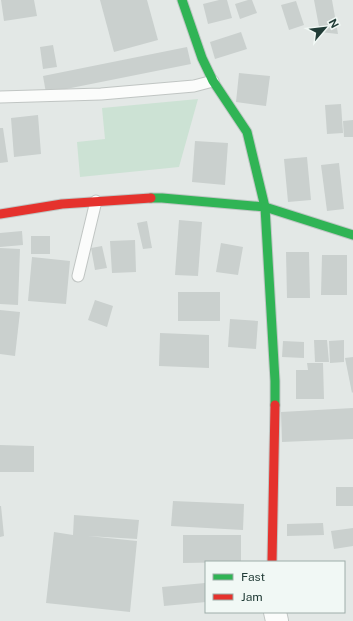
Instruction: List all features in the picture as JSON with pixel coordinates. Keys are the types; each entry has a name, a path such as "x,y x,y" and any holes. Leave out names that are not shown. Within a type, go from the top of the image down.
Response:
{"street":[{"path":"182,0 202,58 213,81 247,132 265,207 275,381 272,561"},
{"path":"0,214 62,204 162,198 265,207 353,235"}],"lane":[{"path":"0,97 101,94 194,86 213,81"},
{"path":"78,276 96,201"}],"green space":[{"path":"198,99 179,167 80,177 77,142 105,139 102,108"}],"building":[{"path":"1,0 34,0 37,16 4,21"},
{"path":"100,0 147,0 158,40 114,52"},
{"path":"219,0 227,0 232,18 208,24 203,4"},
{"path":"252,0 257,13 240,19 235,4"},
{"path":"314,0 332,0 338,34 320,32"},
{"path":"296,1 304,25 289,30 281,5"},
{"path":"241,32 247,49 215,59 210,42"},
{"path":"53,45 57,67 43,69 40,47"},
{"path":"187,47 191,64 46,93 43,76"},
{"path":"239,73 270,76 266,106 236,102"},
{"path":"341,104 343,133 327,134 325,105"},
{"path":"38,115 41,154 14,157 11,118"},
{"path":"353,120 353,137 344,137 343,121"},
{"path":"0,128 3,128 8,162 0,163"},
{"path":"195,141 228,143 225,185 192,182"},
{"path":"307,157 311,200 288,202 284,159"},
{"path":"339,163 344,209 327,211 321,165"},
{"path":"179,220 202,222 198,276 175,275"},
{"path":"147,221 152,248 143,249 137,223"},
{"path":"22,231 23,245 0,247 0,233"},
{"path":"31,236 50,236 50,254 31,254"},
{"path":"135,240 136,272 112,273 110,241"},
{"path":"221,243 243,247 238,275 216,272"},
{"path":"102,246 107,268 95,270 91,248"},
{"path":"0,248 20,249 18,305 0,304"},
{"path":"286,252 309,252 310,298 287,298"},
{"path":"322,255 347,255 347,295 321,295"},
{"path":"32,257 70,261 66,304 28,301"},
{"path":"178,292 220,292 220,321 178,321"},
{"path":"95,300 113,306 107,327 88,320"},
{"path":"0,310 20,312 15,356 0,354"},
{"path":"230,319 258,321 256,349 228,347"},
{"path":"160,333 209,335 209,368 159,366"},
{"path":"314,340 327,340 329,362 315,362"},
{"path":"344,340 344,362 330,363 329,341"},
{"path":"283,341 304,342 304,358 282,357"},
{"path":"353,357 353,392 352,393 345,358"},
{"path":"307,363 323,363 324,399 296,399 296,370 308,370"},
{"path":"353,408 353,439 282,442 281,412"},
{"path":"0,445 34,446 34,472 0,472"},
{"path":"336,487 353,487 353,506 336,506"},
{"path":"173,501 244,504 243,530 171,526"},
{"path":"0,506 4,536 0,537"},
{"path":"74,515 139,520 137,539 88,536 137,541 130,612 46,603 54,532 73,535"},
{"path":"323,523 324,535 287,536 287,524"},
{"path":"353,528 353,546 334,549 331,531"},
{"path":"183,535 241,535 241,561 205,561 205,563 183,563"},
{"path":"205,583 205,602 164,606 162,587"}],"traffic: fast":[{"path":"151,198 265,207 247,132 213,81 202,58 182,0"},
{"path":"275,405 275,381 265,207 353,235"}],"traffic: jam":[{"path":"0,214 62,204 151,198"},
{"path":"272,561 275,405"}]}
